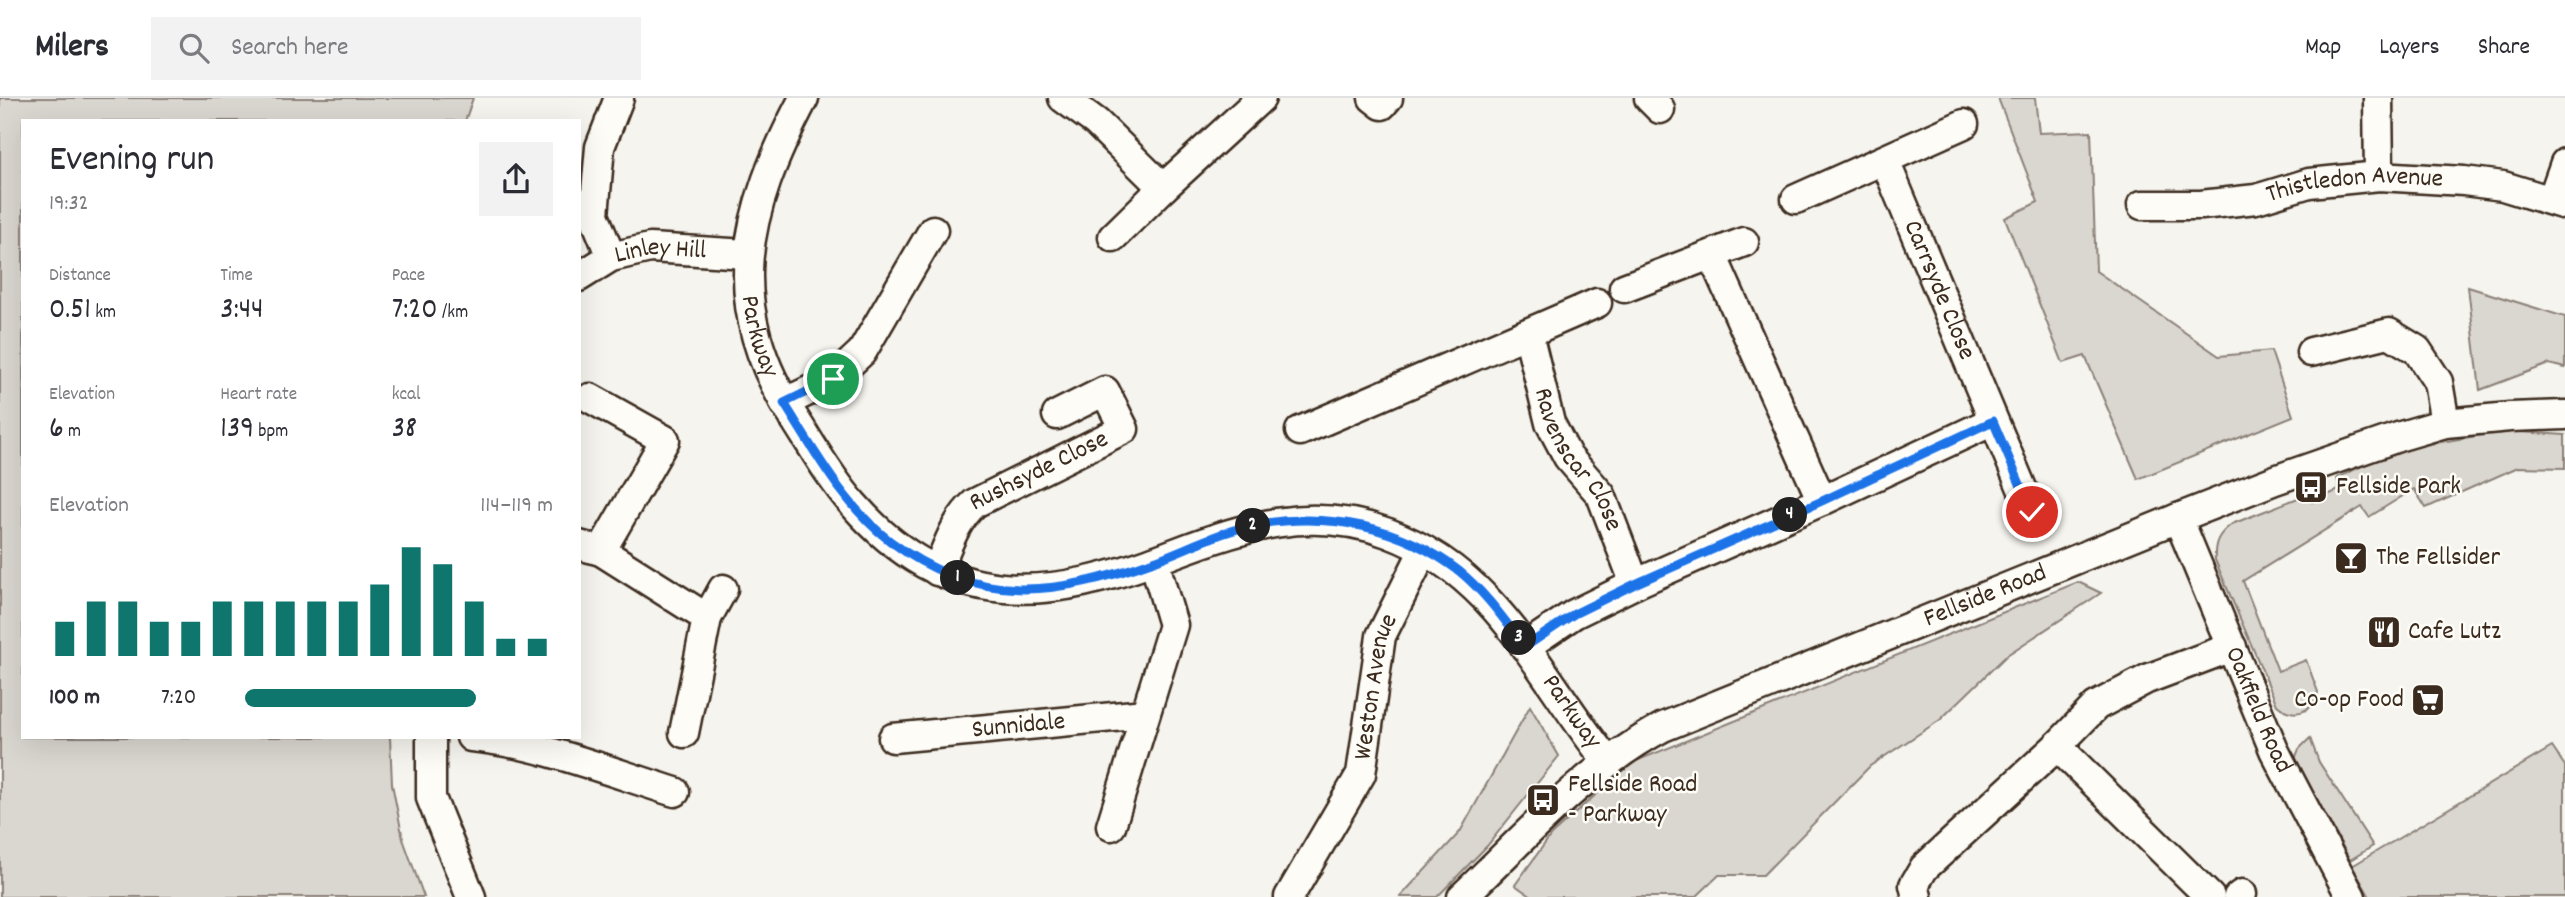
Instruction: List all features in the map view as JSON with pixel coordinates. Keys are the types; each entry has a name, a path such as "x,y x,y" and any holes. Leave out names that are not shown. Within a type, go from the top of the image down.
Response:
{"street":[{"path":"611,257 594,215 600,147 619,98"},
{"name":"Parkway","path":"804,98 782,140 756,209 747,254 750,305 758,345 769,375 784,403 848,498 889,541 937,570 964,581 1027,590 1059,588 1094,581 1258,524 1342,521 1389,533 1424,550 1461,573 1496,609 1608,762"},
{"path":"1063,98 1096,122 1163,188"},
{"path":"1113,237 1261,98"},
{"path":"1373,98 1382,105 1388,98"},
{"path":"2378,98 2379,176"},
{"path":"1796,199 1964,124"},
{"name":"Carrsyde Close","path":"1885,161 2032,512"},
{"path":"2559,203 2565,163"},
{"name":"Thistledon Avenue","path":"2142,205 2201,205 2256,199 2309,183 2379,176 2503,186 2559,203"},
{"path":"784,403 833,379 862,352 933,230"},
{"path":"1624,288 1744,242"},
{"name":"Linley Hill","path":"581,276 611,257 650,248 747,254"},
{"path":"1712,255 1822,501"},
{"path":"1300,430 1598,303"},
{"name":"Ravenscar Close","path":"1528,333 1550,423 1568,457 1601,495 1635,584"},
{"path":"2311,352 2389,333 2417,350 2438,382 2445,423"},
{"name":"Rushsyde Close","path":"937,570 962,514 975,503 1124,429 1105,391 1057,415"},
{"path":"590,398 665,440 590,548 707,618"},
{"name":"Fellside Road","path":"1462,897 1556,806 1608,762 1641,738 1663,727 2288,475 2445,423 2565,415"},
{"path":"1525,647 1574,614 1635,584 1993,421"},
{"name":"Oakfield Road","path":"2178,518 2274,750 2351,897"},
{"name":"Weston Avenue","path":"1289,897 1361,774 1381,636 1424,550"},
{"path":"1111,826 1173,625 1154,561"},
{"path":"684,733 707,618 723,589"},
{"path":"1917,897 1914,885 1924,868 2057,746 2096,706 2147,679 2232,647"},
{"name":"Sunnidale","path":"893,738 1145,714"},
{"path":"431,739 431,798 471,897"},
{"path":"493,739 567,758 676,792"},
{"path":"2057,746 2210,897"}],"shaded area":[{"path":"0,98 473,98 466,119 21,119 21,739 390,739 392,784 403,839 424,897 0,897"},
{"path":"1998,98 2035,98 2039,133 2091,131 2096,271 2219,356 2271,351 2293,416 2138,479 2085,356 2063,363 2005,218 2038,202"},
{"path":"2468,287 2565,317 2565,368 2549,364 2480,390"},
{"path":"2505,431 2565,435 2565,468 2518,467 2426,508 2414,489 2369,517 2362,507 2243,581 2278,671 2306,660 2318,692 2312,705 2302,712 2290,712 2277,705 2215,560 2216,544 2223,531 2232,524 2308,494 2312,502 2339,490 2337,478 2395,450"},
{"path":"2078,582 2101,593 2007,655 1940,720 1870,766 1763,875 1719,875 1696,897 1532,897 1515,885 1551,835 1631,763"},
{"path":"1530,706 1559,756 1487,846 1437,897 1400,897 1460,832"},
{"path":"2310,738 2319,762 2373,846 2350,860 2295,759 2299,749"},
{"path":"2552,747 2565,766 2565,897 2370,897 2352,866"}],"place":[{"name":"Fellside Park","path":"2311,487"},
{"name":"The Fellsider","path":"2351,558"},
{"name":"Cafe Lutz","path":"2384,632"},
{"name":"Co-op Food","path":"2428,700"},
{"name":"Fellside Road - Parkway","path":"1543,800"}],"route":[{"path":"833,379 784,403 848,498 870,523 889,541 937,570 964,581 996,588 1059,588 1094,581 1258,524 1342,521 1389,533 1443,560 1479,590 1525,647 1574,614 1635,584 1993,421 2032,512"}]}
